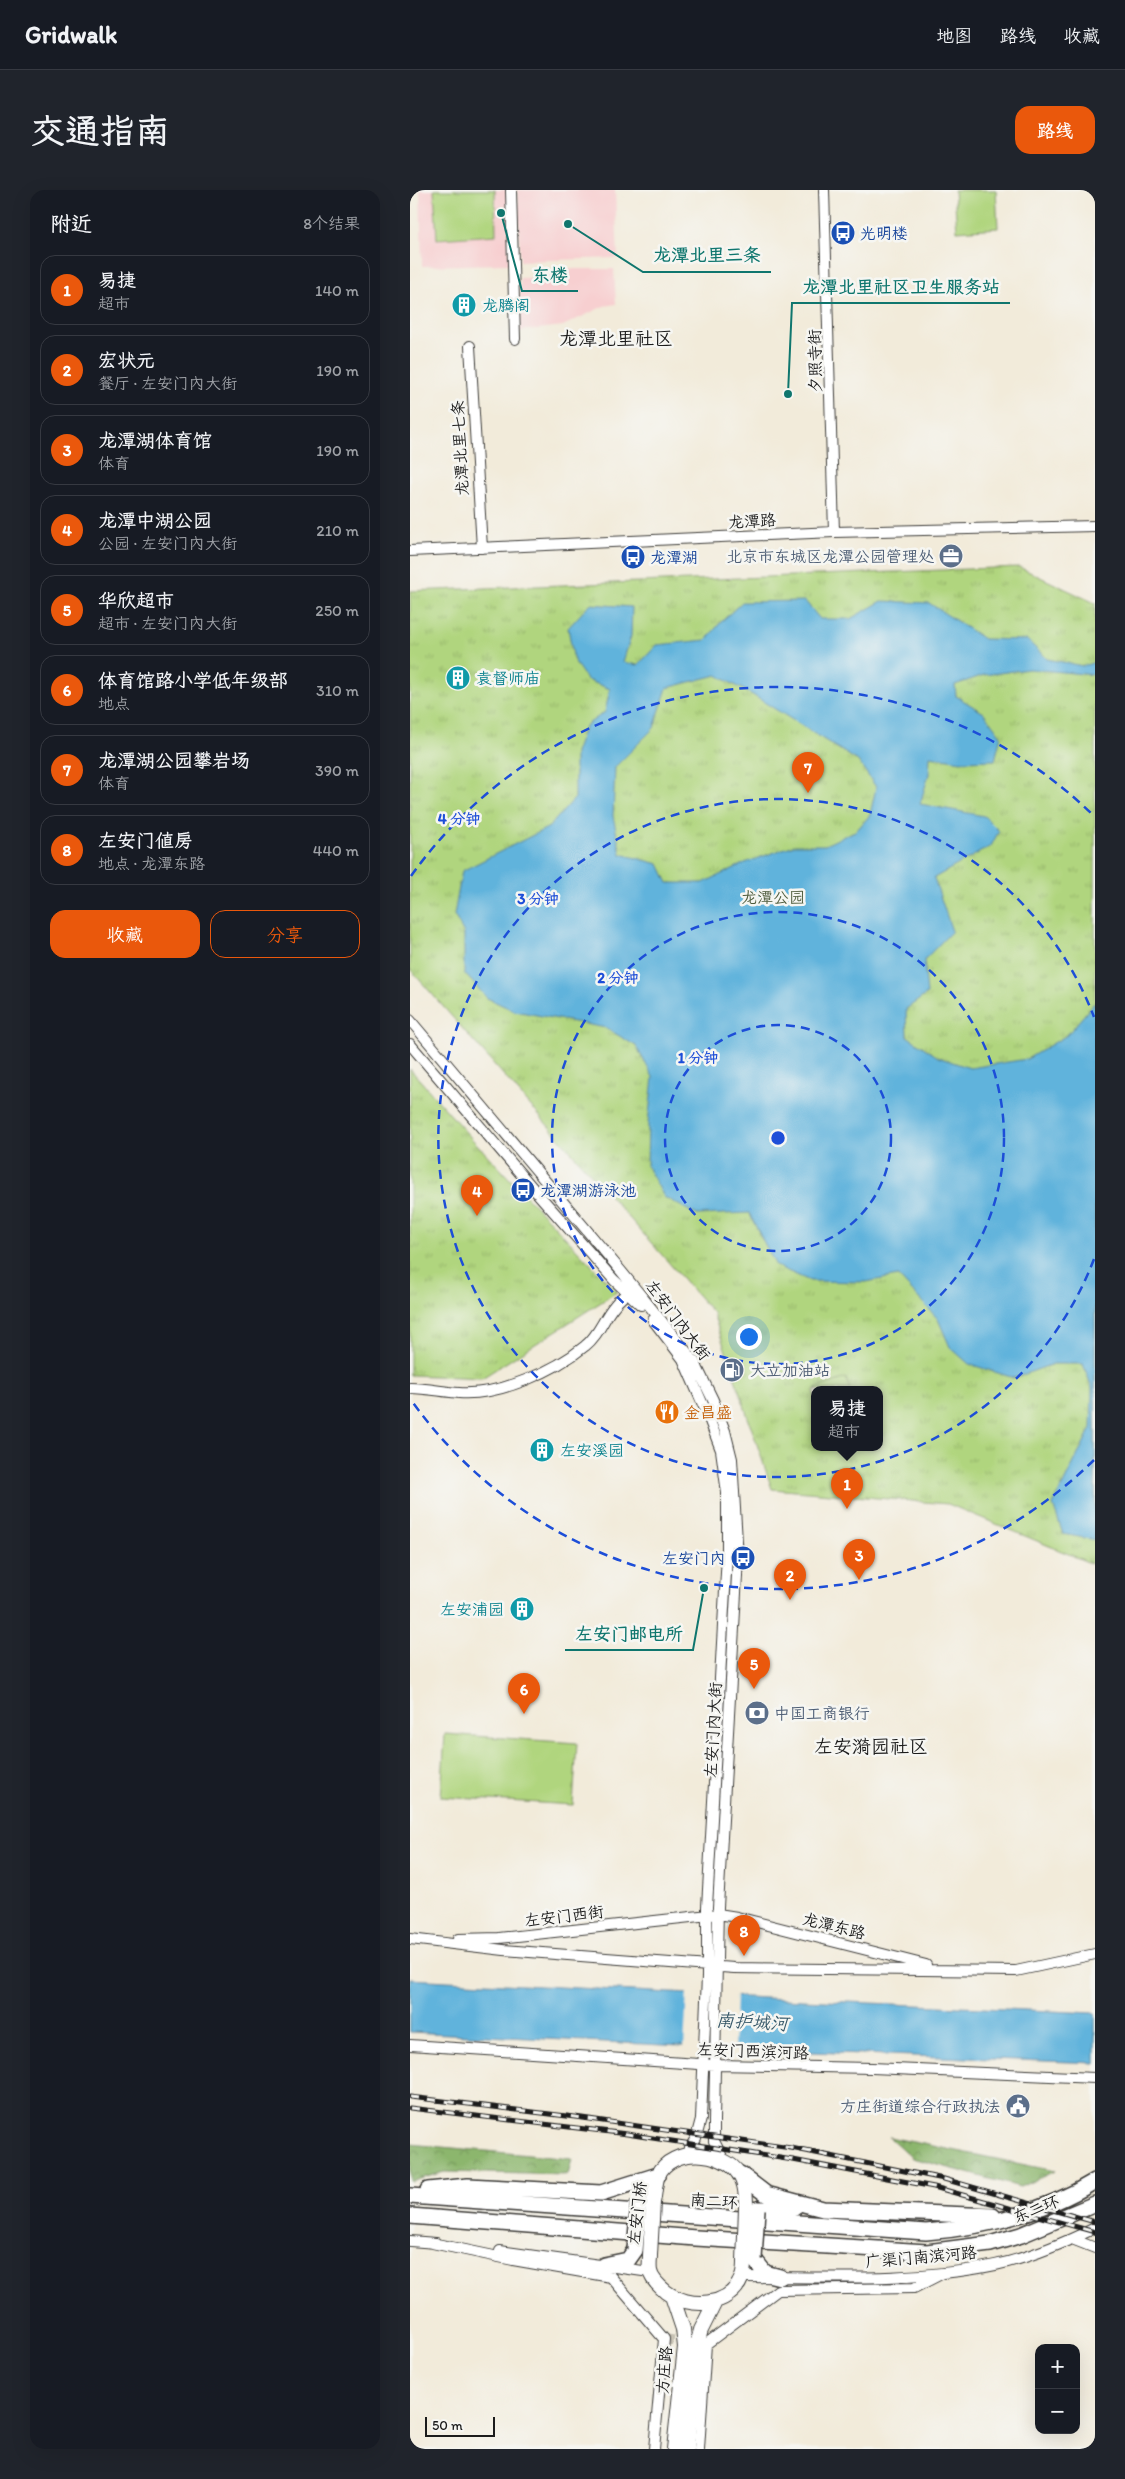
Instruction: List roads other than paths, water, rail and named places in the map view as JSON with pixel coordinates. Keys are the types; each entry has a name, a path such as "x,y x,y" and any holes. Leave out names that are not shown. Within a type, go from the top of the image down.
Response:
{"highway":[{"path":"740,2174 766,2194 823,2209"},
{"path":"601,2193 658,2175"},
{"name":"东二环","path":"1014,2216 1095,2181"},
{"path":"410,2194 468,2186 626,2194 634,2195 646,2201 643,2253 628,2260 604,2265"},
{"name":"南二环","path":"410,2194 893,2231 956,2230 1014,2216"},
{"name":"东二环","path":"410,2216 927,2252 990,2244 1021,2235 1095,2204"},
{"path":"780,2277 765,2273 749,2260 752,2209 766,2207 927,2215 1014,2216"}],"main road":[{"name":"左安门桥","path":"646,2201 658,2175 666,2164 685,2156 702,2155 723,2159"},
{"path":"723,2159 740,2174 752,2209"},
{"name":"左安门桥","path":"643,2253 650,2272"},
{"path":"650,2272 660,2287 672,2296 685,2303 703,2304 715,2302 730,2292 742,2277 749,2260"},
{"name":"方庄路","path":"672,2296 683,2329 685,2347 674,2449"},
{"name":"方庄路","path":"687,2449 696,2348 700,2330 715,2302"}],"street":[{"path":"511,190 515,339"},
{"name":"夕照寺街","path":"824,190 834,532"},
{"name":"龙潭北里七条","path":"470,346 482,548"},
{"name":"龙潭路","path":"410,551 834,532 1095,526"},
{"name":"左安门内大街","path":"410,1020 631,1290 694,1361 713,1400 732,1458 738,1558 718,1914 718,1983 714,2060"},
{"name":"左安门内大街","path":"410,1044 614,1280 631,1290 682,1359 721,1450 725,1474 726,1574 707,1914 707,1983 703,2059"},
{"path":"410,1388 460,1394 512,1385 541,1372 586,1346 597,1333 614,1305 631,1290"},
{"name":"左安门西街","path":"424,1940 499,1938 718,1914"},
{"name":"龙潭东路","path":"718,1914 737,1917 942,1969"},
{"name":"左安门西街","path":"410,1939 504,1950 718,1967"},
{"name":"龙潭东路","path":"718,1967 942,1969 1016,1972 1095,1954"},
{"name":"左安门西滨河路","path":"410,2045 1095,2078"},
{"path":"685,2156 691,2149 700,2130 703,2059"},
{"path":"714,2060 714,2141 723,2159"},
{"name":"广渠门南滨河路","path":"742,2277 887,2276 943,2273 996,2265 1028,2256 1095,2228"},
{"path":"1072,2239 1095,2248"},
{"path":"410,2241 650,2272"},
{"path":"432,2243 513,2260 611,2277 664,2339 654,2449"},
{"path":"699,2449 706,2344 778,2290 914,2288 943,2273"}],"water":[{"path":"805,601 820,619 850,619 882,601 929,603 984,639 1027,640 1047,659 1083,666 1095,662 1095,675 1029,669 984,675 955,685 956,696 984,713 1001,736 995,760 961,761 930,756 929,774 920,804 984,816 999,831 991,846 934,878 952,931 924,960 927,994 906,1009 907,1036 938,1057 970,1068 1027,1059 1067,1035 1095,1002 1095,1540 1063,1534 1053,1505 1091,1428 1092,1388 1083,1364 1053,1364 1014,1378 969,1364 950,1347 938,1319 898,1276 866,1282 810,1281 776,1266 749,1213 697,1215 664,1197 647,1166 648,1123 653,1077 636,1046 606,1028 515,1011 487,998 464,973 464,933 454,915 462,871 549,827 575,798 575,753 585,726 605,712 610,689 587,680 574,661 568,628 590,604 632,607 631,636 623,662 638,665 657,645 706,640 742,602","holes":["717,675 858,761 876,787 870,815 857,830 825,845 794,845 745,863 703,883 668,883 659,864 621,854 613,816 615,767 654,728 667,688"]},
{"name":"南护城河","path":"410,1979 1095,2013 1095,2063 759,2050 410,2032"}],"tunnel":[{"path":"664,2339 691,2343"}],"railway":[{"path":"410,2097 575,2117 791,2148 944,2179 1095,2222"},
{"path":"410,2108 627,2134 793,2160 934,2187 1095,2232"}],"place":[{"name":"东楼","path":"501,213"},
{"name":"龙潭北里三条","path":"568,224"},
{"name":"光明楼","path":"843,233"},
{"name":"龙腾阁","path":"464,305"},
{"name":"龙潭北里社区卫生服务站","path":"788,394"},
{"name":"北京市东城区龙潭公园管理处","path":"951,556"},
{"name":"龙潭湖","path":"633,557"},
{"name":"袁督师庙","path":"458,678"},
{"name":"龙潭湖公园攀岩场","path":"808,793"},
{"name":"龙潭湖游泳池","path":"523,1190"},
{"name":"龙潭中湖公园","path":"477,1216"},
{"name":"大立加油站","path":"732,1370"},
{"name":"金昌盛","path":"667,1412"},
{"name":"左安溪园","path":"542,1450"},
{"name":"易捷","path":"847,1509"},
{"name":"左安门内","path":"743,1558"},
{"name":"龙潭湖体育馆","path":"859,1580"},
{"name":"左安门邮电所","path":"704,1588"},
{"name":"宏状元","path":"790,1600"},
{"name":"左安浦园","path":"522,1609"},
{"name":"华欣超市","path":"754,1689"},
{"name":"中国工商银行","path":"757,1713"},
{"name":"体育馆路小学低年级部","path":"524,1714"},
{"name":"左安门值房","path":"744,1956"},
{"name":"方庄街道综合行政执法","path":"1018,2106"}],"district":[{"name":"龙潭北里社区","path":"616,338"},
{"name":"左安漪园社区","path":"871,1746"}],"park label":[{"name":"龙潭公园","path":"773,897"}]}
